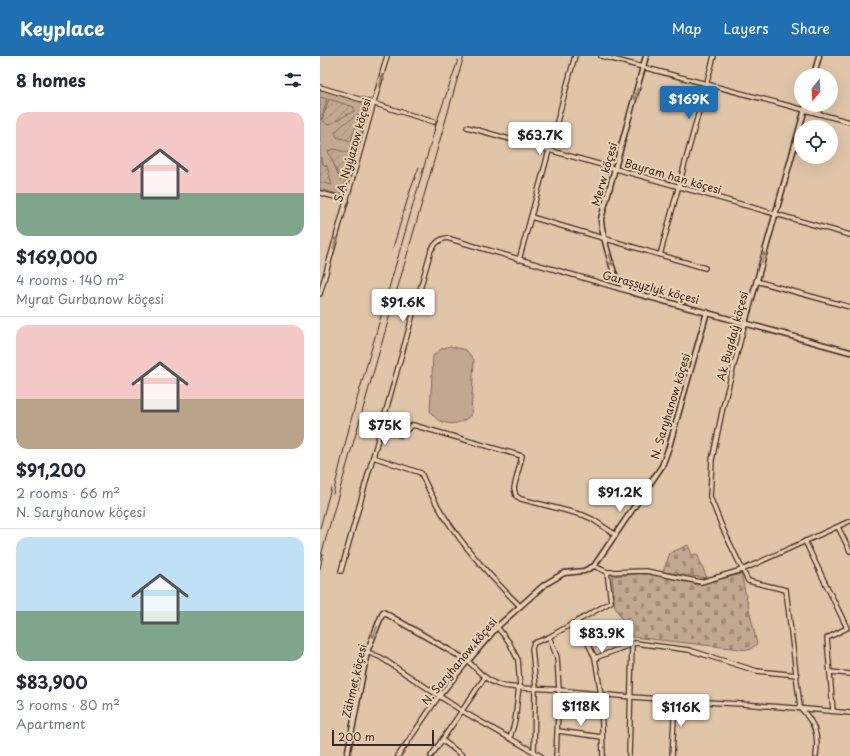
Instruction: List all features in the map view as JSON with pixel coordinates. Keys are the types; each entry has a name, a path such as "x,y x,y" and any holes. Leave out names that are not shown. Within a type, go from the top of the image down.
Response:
{"main road":[{"name":"Merw köçesi","path":"631,292 616,278 604,238 601,219 646,56"},
{"path":"816,68 819,56"},
{"name":"Ak Bugdaý köçesi","path":"745,323 804,112"},
{"name":"Garaşsyzlyk köçesi","path":"631,292 850,352"},
{"name":"N. Saryhanow köçesi","path":"468,661 497,627 544,586 564,573 584,571 594,566 616,535 662,466 669,447 707,312"},
{"name":"Zähmet köçesi","path":"347,756 367,652 383,612 468,661"}],"street":[{"name":"S.A. Nyýazow köçesi","path":"320,294 387,56"},
{"path":"520,260 575,56"},
{"path":"601,56 794,107"},
{"path":"660,255 714,56"},
{"path":"320,88 434,122"},
{"path":"812,112 850,122"},
{"name":"Bayram han köçesi","path":"467,127 850,235"},
{"path":"320,193 347,200"},
{"path":"531,218 705,268"},
{"name":"Garaşsyzlyk köçesi","path":"382,430 431,250 439,241 447,238 631,292"},
{"path":"756,281 850,307"},
{"name":"Ak Bugdaý köçesi","path":"742,570 710,497 712,460 745,323"},
{"path":"341,571 382,430 400,435 413,425 522,456 514,488 516,496 521,499 583,515 592,519 616,535"},
{"path":"373,457 421,473 430,494 470,552 493,580 520,606"},
{"path":"594,566 607,572 646,571 701,582 742,570 850,521"},
{"path":"838,527 850,551"},
{"path":"805,541 847,628 827,638 833,711"},
{"path":"742,570 748,581 786,590 800,707 812,721 818,741 816,756"},
{"path":"535,754 535,688 532,648 534,643 549,637 611,602 607,572"},
{"path":"577,621 596,658 601,695 603,756"},
{"path":"497,627 509,642 518,660 519,687 516,721 510,738"},
{"path":"549,637 557,657 559,690 556,756"},
{"path":"596,658 635,643 689,650 757,672 797,675"},
{"path":"629,756 632,644"},
{"path":"367,652 380,658 462,711 535,754 541,756"},
{"path":"468,661 485,677 500,685 630,698 800,707 850,713"},
{"name":"N. Saryhanow köçesi","path":"398,756 440,696 468,661"},
{"path":"830,672 850,674"},
{"path":"431,756 485,677"},
{"path":"672,756 675,700"},
{"path":"558,732 602,737"},
{"path":"442,740 463,756"}],"green space":[{"path":"320,89 369,104 341,195 320,189"},
{"path":"320,97 327,99 321,120 320,120"},
{"path":"329,99 354,107 354,111 328,125 322,120"},
{"path":"358,115 359,116 351,141 337,137 335,132 345,123"},
{"path":"334,149 349,153 341,181 328,151"},
{"path":"320,156 324,165 327,166 332,185 320,182"},
{"path":"450,346 466,350 474,360 471,415 461,422 449,424 439,420 430,411 433,356 441,349"},
{"path":"688,545 692,555 697,554 707,578 663,572 670,553"},
{"path":"647,573 687,580 697,585 741,574 757,644 749,650 632,637 615,607 612,576"}],"railway":[{"path":"320,559 464,56"},
{"path":"434,130 458,60"},
{"path":"333,494 351,420 436,125"},
{"path":"392,251 410,191 419,167"},
{"path":"320,528 331,488"},
{"path":"320,569 323,554"}]}
